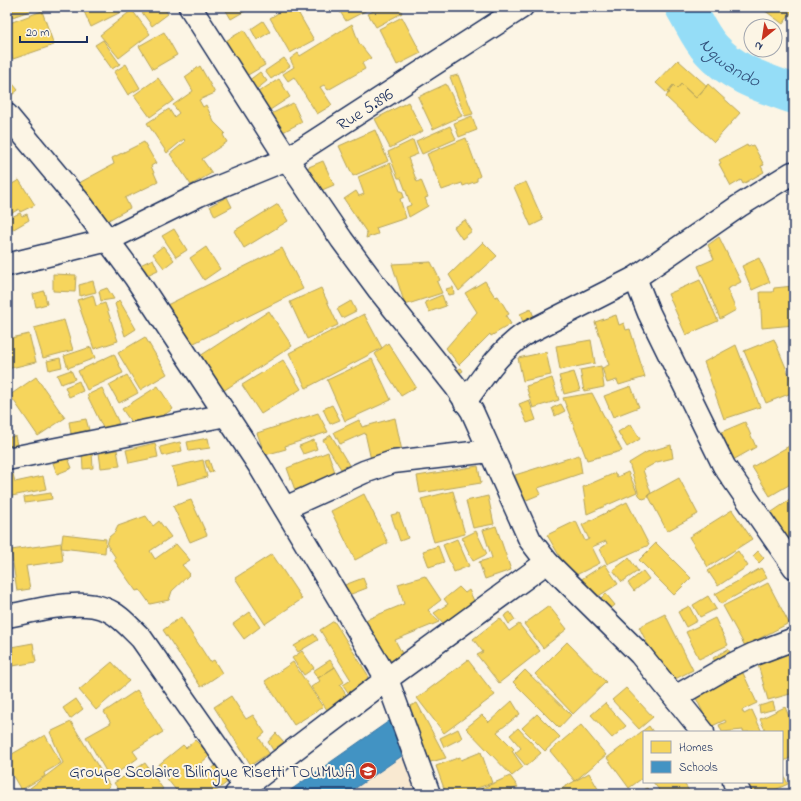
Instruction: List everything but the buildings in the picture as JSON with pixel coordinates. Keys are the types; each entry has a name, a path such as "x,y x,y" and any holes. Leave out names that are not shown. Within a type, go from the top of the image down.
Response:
{"street":[{"path":"190,7 346,246 456,387 472,411 530,540 547,562 640,654 702,731"},
{"name":"Rue 5.896","path":"7,265 108,240 199,195 288,159 522,7"},
{"path":"7,115 81,204 135,277 226,414 285,508 387,679 429,794"},
{"path":"466,402 507,346 523,335 635,278 739,206 792,173"},
{"path":"635,278 649,313 724,466 794,567"},
{"path":"7,459 226,414"},
{"path":"285,508 364,472 393,462 490,451"},
{"path":"7,616 82,604 105,609 119,618 141,638 244,792 387,679 547,562"},
{"path":"675,697 728,666 754,654 794,639"},
{"path":"734,783 740,794"}],"shaded area":[{"name":"Groupe Scolaire Bilingue Risetti TOUMWA","path":"392,719 423,794 285,794"}],"waterway":[{"name":"Ngwando","path":"685,7 703,39 720,58 749,77 794,94"}],"place":[{"name":"Groupe Scolaire Bilingue Risetti TOUMWA","path":"368,771"}]}
